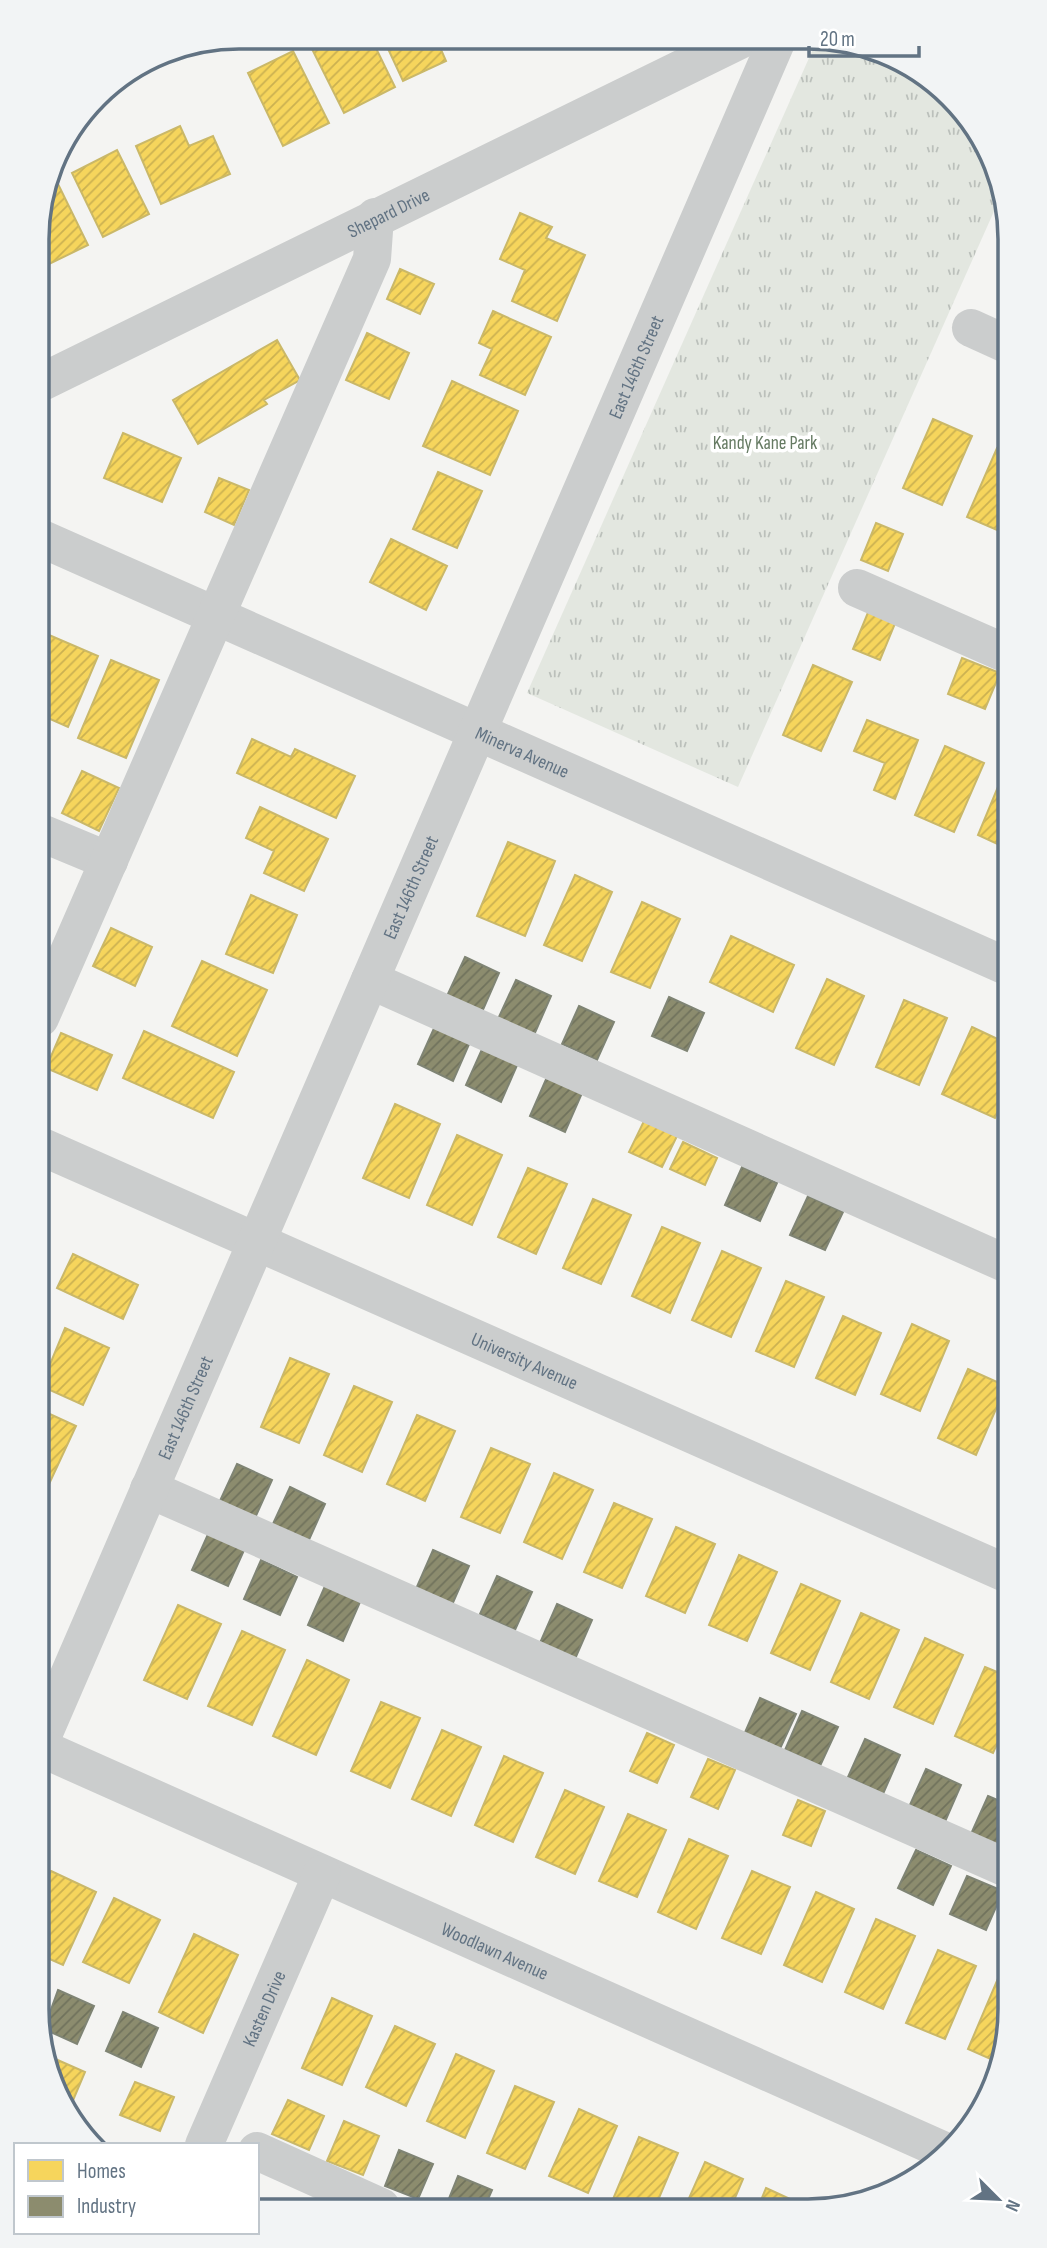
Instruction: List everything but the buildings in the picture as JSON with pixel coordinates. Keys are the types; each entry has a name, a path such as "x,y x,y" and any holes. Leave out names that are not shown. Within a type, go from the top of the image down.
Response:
{"street":[{"name":"Shepard Drive","path":"49,379 721,49"},
{"name":"East 146th Street","path":"49,1721 773,49"},
{"path":"49,998 372,259 375,217"},
{"name":"Minerva Avenue","path":"49,542 998,962"},
{"path":"856,588 998,650"},
{"path":"49,836 109,861"},
{"path":"370,980 998,1260"},
{"name":"University Avenue","path":"49,1150 998,1570"},
{"path":"149,1489 998,1864"},
{"name":"Woodlawn Avenue","path":"49,1752 937,2148"},
{"name":"Kasten Drive","path":"220,2140 322,1874"},
{"path":"259,2152 363,2199"}],"green space":[{"name":"Kandy Kane Park","path":"813,49 869,59 914,81 959,123 973,144 984,166 995,209 738,787 527,693"}]}
